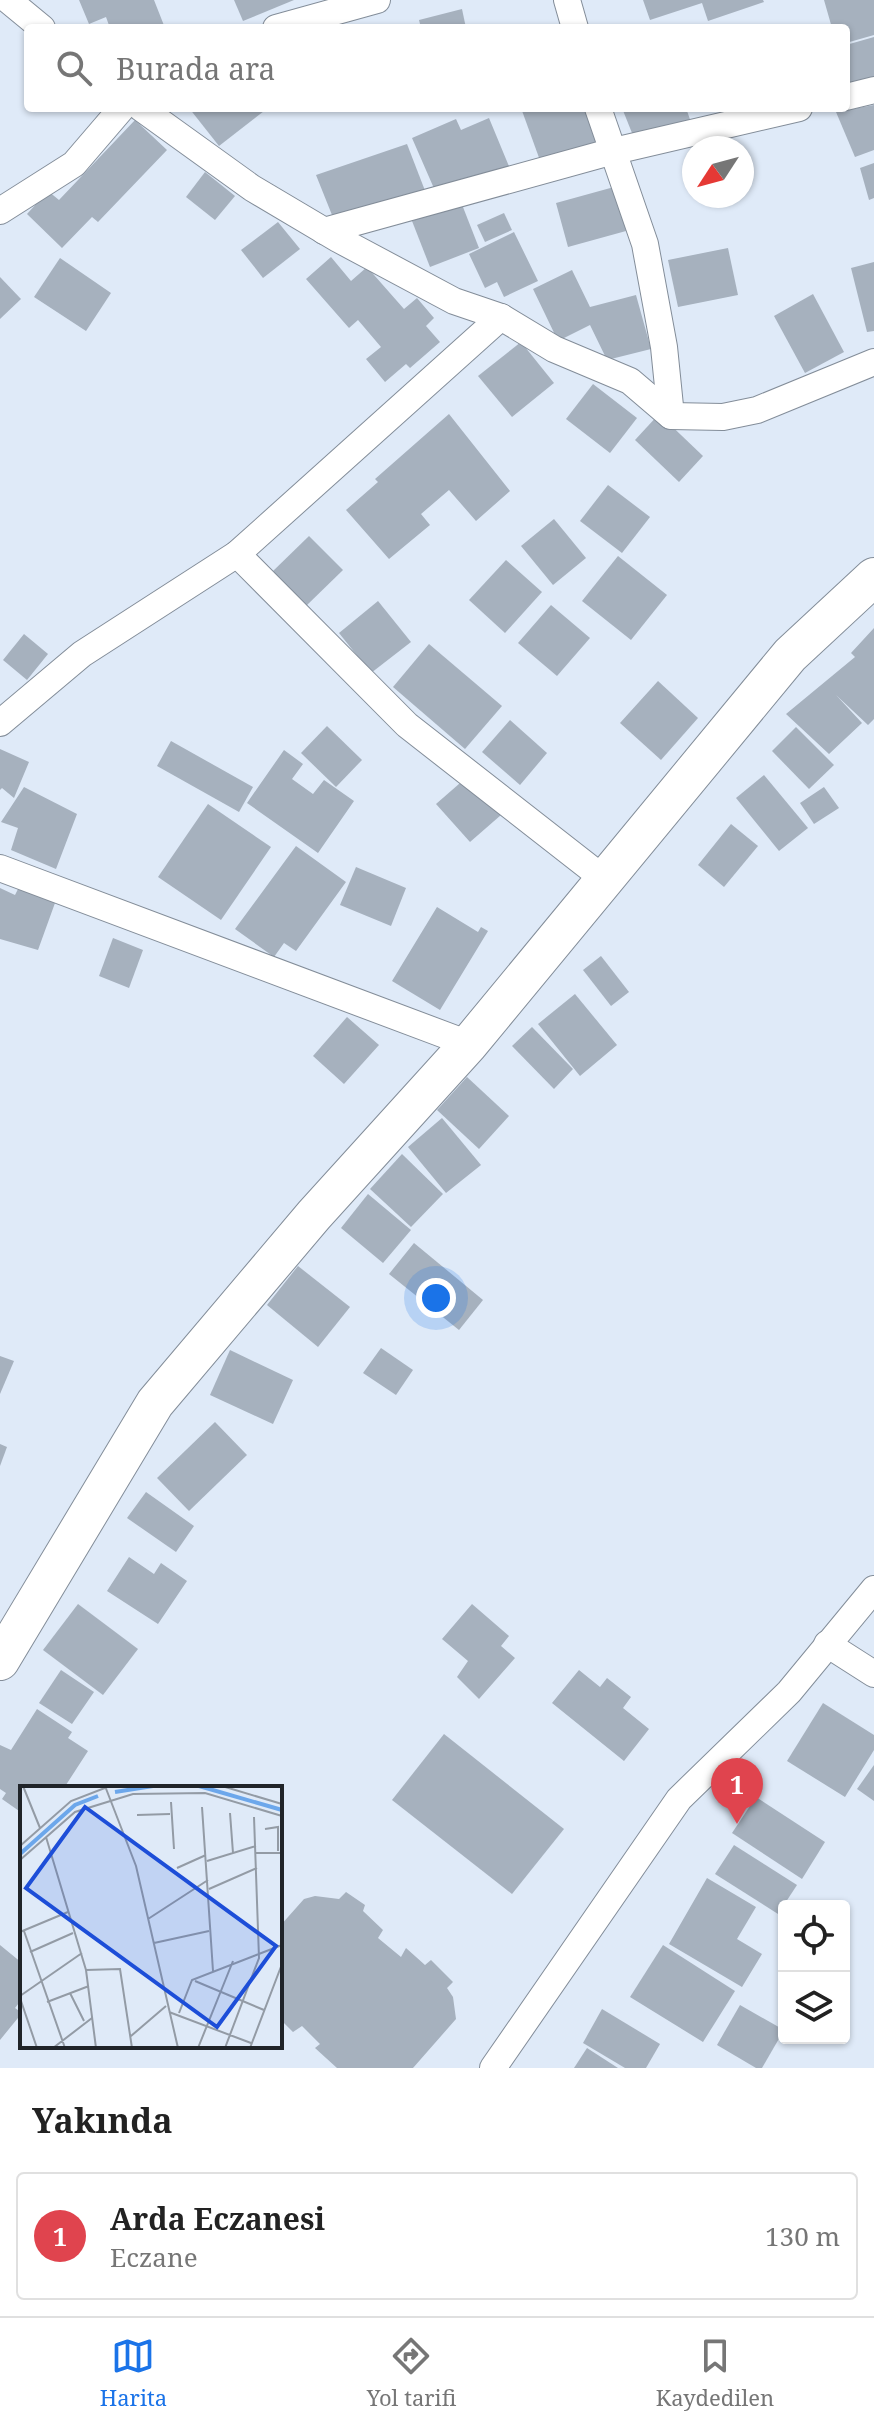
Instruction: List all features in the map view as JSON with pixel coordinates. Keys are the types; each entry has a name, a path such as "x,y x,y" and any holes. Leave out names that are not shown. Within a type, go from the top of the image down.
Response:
{"main road":[{"path":"0,1661 155,1403 314,1215 469,1044 790,655 874,577"}],"street":[{"path":"8,0 37,24"},
{"path":"290,24 377,0"},
{"path":"567,0 574,24"},
{"path":"850,96 874,90"},
{"path":"0,211 74,164 119,112"},
{"path":"147,112 252,188 324,231 454,301 501,317 554,349 630,381 671,416 723,417 757,410 874,362"},
{"path":"599,112 610,152 645,244 664,347 671,416"},
{"path":"324,231 610,152 782,112"},
{"path":"0,723 82,654 237,554 501,317"},
{"path":"237,554 407,725 604,879"},
{"path":"0,868 469,1044"},
{"path":"493,2068 679,1799 789,1692 874,1589"},
{"path":"827,1644 874,1674"}],"building":[{"path":"79,0 154,0 163,24 109,24 106,17 89,24"},
{"path":"234,0 294,0 243,21"},
{"path":"643,0 764,2 708,21 702,3 650,20"},
{"path":"824,0 874,0 874,35 850,42 850,24 831,24"},
{"path":"462,9 465,24 420,24 419,20"},
{"path":"874,37 874,81 850,89 850,44"},
{"path":"874,105 874,150 855,157 836,112 850,112 850,109"},
{"path":"192,112 263,112 219,146"},
{"path":"522,112 591,112 607,154 546,177"},
{"path":"624,112 687,112 693,128 638,148"},
{"path":"489,118 513,176 436,193 412,138 456,119 461,130"},
{"path":"135,120 167,150 98,222 92,217 62,248 27,214 48,191 59,200"},
{"path":"407,144 429,201 340,235 316,175"},
{"path":"874,163 874,198 869,200 860,168"},
{"path":"205,172 235,196 215,220 186,197"},
{"path":"614,187 626,231 568,247 556,203"},
{"path":"461,202 479,248 430,267 412,221"},
{"path":"504,213 512,230 485,242 477,225"},
{"path":"278,222 300,249 263,278 241,250"},
{"path":"514,232 538,281 504,297 497,282 485,288 469,254"},
{"path":"728,248 738,295 678,307 668,260"},
{"path":"331,257 351,281 367,267 404,309 417,298 434,318 426,326 440,342 410,368 406,364 385,382 366,359 381,347 358,320 349,328 306,279"},
{"path":"60,258 111,293 86,331 34,297"},
{"path":"874,262 874,331 867,332 851,268"},
{"path":"572,270 590,307 636,295 651,349 607,360 590,325 558,341 533,289"},
{"path":"0,277 21,299 0,319"},
{"path":"813,294 844,352 805,373 774,316"},
{"path":"521,342 554,383 512,417 478,376"},
{"path":"593,384 637,418 610,453 566,419"},
{"path":"449,414 510,491 476,521 449,490 421,514 430,525 389,559 346,510 378,482 375,479"},
{"path":"659,414 703,456 679,482 635,440"},
{"path":"608,485 650,517 622,553 580,521"},
{"path":"554,519 586,558 553,585 521,546"},
{"path":"309,536 343,570 305,607 271,573"},
{"path":"618,556 667,595 631,640 582,601"},
{"path":"506,560 542,592 505,633 469,600"},
{"path":"378,601 411,642 371,673 339,633"},
{"path":"551,605 590,638 557,676 518,643"},
{"path":"874,628 874,719 868,725 836,695 862,723 829,754 786,714 855,657 851,653"},
{"path":"24,634 48,654 27,680 3,660"},
{"path":"429,644 502,706 465,749 393,687"},
{"path":"658,681 698,718 661,760 620,723"},
{"path":"510,720 547,753 520,785 482,752"},
{"path":"327,726 362,760 336,787 301,753"},
{"path":"796,727 834,765 809,789 772,751"},
{"path":"171,741 253,787 239,812 157,766"},
{"path":"0,749 29,762 14,798 2,788 0,790"},
{"path":"284,750 303,764 292,779 313,794 324,780 354,801 318,853 247,803"},
{"path":"764,775 808,828 779,851 736,798"},
{"path":"467,777 501,815 470,842 436,804"},
{"path":"24,787 77,814 56,869 11,850 18,828 1,822"},
{"path":"824,787 839,808 814,824 800,803"},
{"path":"208,804 271,847 221,920 158,877"},
{"path":"731,824 758,846 724,887 698,865"},
{"path":"296,846 346,882 296,951 284,943 274,957 235,929"},
{"path":"356,867 406,888 391,926 340,905"},
{"path":"20,885 55,903 38,950 0,939 0,888 15,895"},
{"path":"437,907 478,932 481,927 488,931 440,1010 392,981"},
{"path":"113,938 143,950 129,988 99,976"},
{"path":"601,956 629,992 611,1006 583,970"},
{"path":"575,994 617,1045 580,1076 538,1024"},
{"path":"347,1017 379,1045 344,1084 313,1056"},
{"path":"532,1027 573,1069 554,1089 512,1046"},
{"path":"467,1077 509,1116 479,1149 437,1110"},
{"path":"442,1118 481,1165 446,1193 408,1147"},
{"path":"402,1154 443,1194 411,1227 370,1189"},
{"path":"368,1194 411,1230 383,1263 341,1228"},
{"path":"414,1243 483,1300 459,1330 389,1274"},
{"path":"298,1266 350,1307 318,1347 267,1305"},
{"path":"381,1348 413,1370 396,1395 363,1373"},
{"path":"230,1350 293,1380 273,1424 210,1395"},
{"path":"0,1356 14,1361 0,1394"},
{"path":"215,1422 247,1455 189,1511 157,1478"},
{"path":"0,1444 7,1447 0,1466"},
{"path":"146,1492 194,1526 176,1552 127,1518"},
{"path":"129,1557 154,1574 161,1563 187,1581 158,1624 107,1591"},
{"path":"78,1604 138,1649 103,1695 43,1650"},
{"path":"472,1604 509,1636 501,1646 515,1658 479,1699 457,1677 468,1661 442,1639"},
{"path":"61,1670 94,1692 72,1724 39,1703"},
{"path":"579,1670 600,1687 607,1678 631,1697 623,1708 649,1729 624,1761 552,1703"},
{"path":"823,1703 874,1735 874,1750 845,1797 787,1761"},
{"path":"37,1709 72,1732 68,1738 88,1751 65,1786 20,1786 20,1812 2,1799 6,1793 0,1789 0,1745 11,1750"},
{"path":"444,1734 564,1829 512,1894 392,1800"},
{"path":"874,1765 874,1801 857,1789"},
{"path":"756,1797 825,1842 802,1879 732,1833"},
{"path":"734,1845 797,1885 787,1900 778,1900 778,1914 715,1874"},
{"path":"707,1878 756,1907 737,1939 762,1954 742,1987 669,1944"},
{"path":"346,1892 365,1905 363,1911 383,1930 378,1938 401,1957 406,1948 425,1965 431,1960 453,1982 447,1988 453,1997 456,2019 413,2068 337,2068 315,2048 320,2044 302,2026 293,2032 282,2021 282,1924 304,1899 315,1896 339,1899"},
{"path":"0,1945 20,1961 20,2002 15,2008 20,2015 0,2040"},
{"path":"663,1945 735,1991 703,2042 630,1997"},
{"path":"740,2005 778,2027 778,2040 762,2068 756,2068 717,2045"},
{"path":"602,2009 660,2044 646,2068 625,2068 583,2043"},
{"path":"587,2048 618,2068 574,2068"}],"place":[{"name":"Arda Eczanesi","path":"737,1824"}]}
